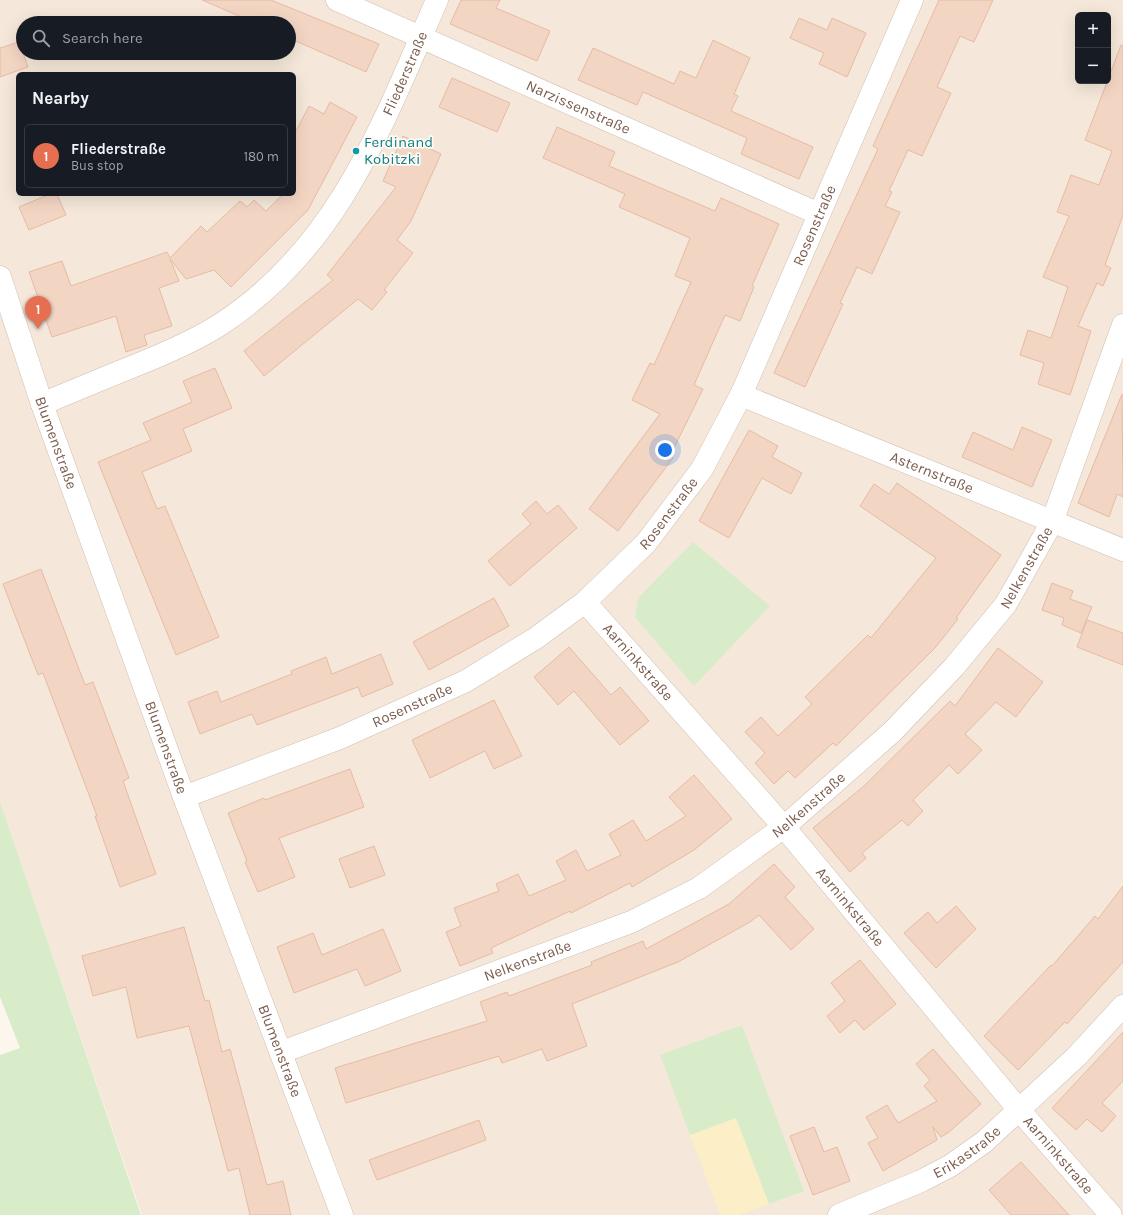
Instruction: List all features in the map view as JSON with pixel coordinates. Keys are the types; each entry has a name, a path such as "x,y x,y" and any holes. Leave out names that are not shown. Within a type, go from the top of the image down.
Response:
{"street":[{"name":"Narzissenstraße","path":"337,0 819,214"},
{"name":"Fliederstraße","path":"42,404 164,353 220,325 270,287 294,263 318,234 341,200 361,166 437,0"},
{"name":"Rosenstraße","path":"184,797 340,738 466,681 536,638 585,602 646,543 702,469 741,395 912,0"},
{"name":"Blumenstraße","path":"0,277 42,404 184,797 282,1052 342,1215"},
{"name":"Nelkenstraße","path":"282,1052 631,922 699,888 784,827 892,732 954,667 1006,604 1052,522 1123,325"},
{"name":"Asternstraße","path":"741,395 1123,550"},
{"name":"Aarninkstraße","path":"585,602 784,827 1019,1110 1111,1215"},
{"name":"Erikastraße","path":"838,1215 897,1192 950,1166 984,1142 1076,1057 1123,1006"}],"shaded area":[{"path":"0,0 1123,0 1123,1215 142,1215 0,803"}],"green space":[{"path":"693,542 770,606 694,686 635,617 638,598"},
{"path":"0,802 141,1215 0,1215 0,1055 20,1048 0,997"},
{"path":"742,1025 804,1191 739,1215 720,1215 660,1055"}],"sand":[{"path":"736,1118 769,1204 739,1215 720,1215 690,1135"}],"building":[{"path":"202,0 271,0 379,44 366,72 296,41 296,16 239,16"},
{"path":"461,0 500,0 496,8 550,31 537,61 450,24"},
{"path":"939,0 993,0 974,42 960,36 937,87 951,93 922,156 908,150 889,191 892,192 885,206 900,212 872,274 857,267 840,303 843,304 805,387 774,373 878,149 873,146"},
{"path":"799,18 827,30 832,18 866,33 847,77 819,64 824,53 790,38"},
{"path":"713,40 750,58 734,94 738,96 731,111 813,147 799,179 741,154 747,138 643,92 637,105 578,80 593,48 674,84 680,71 696,78"},
{"path":"16,43 16,60 25,60 28,67 0,77 0,48"},
{"path":"1121,45 1123,46 1123,215 1105,265 1111,268 1103,286 1097,283 1078,326 1091,331 1070,395 1038,384 1044,363 1020,355 1028,330 1051,338 1068,287 1043,277 1069,216 1057,212 1071,175 1099,185 1112,151 1085,140 1106,84 1111,84 1111,71"},
{"path":"452,78 510,103 497,132 439,107"},
{"path":"330,102 357,117 308,210 231,287 214,270 186,279 170,259 179,281 159,288 172,326 144,335 147,345 126,352 116,316 52,337 29,272 62,261 71,286 167,252 170,258 201,226 207,232 240,201 247,207 254,200 266,211 281,196 296,196 296,131 309,106 324,114"},
{"path":"557,127 615,152 609,166 715,211 721,198 779,224 752,286 754,287 740,321 725,315 694,385 703,389 670,456 673,458 618,531 589,509 660,414 632,400 650,363 654,365 691,282 675,276 690,238 619,207 625,194 543,158"},
{"path":"403,136 441,154 411,221 397,240 413,253 384,290 387,292 372,310 358,299 264,376 244,351 333,280 327,275 396,187 383,181"},
{"path":"45,196 58,196 66,215 29,230 19,207"},
{"path":"215,368 232,408 183,429 192,451 142,472 157,509 165,506 219,637 176,655 98,462 151,440 143,423 192,402 183,381"},
{"path":"1122,394 1123,497 1117,494 1109,517 1078,503"},
{"path":"1022,427 1052,440 1032,487 962,457 973,432 1013,450"},
{"path":"749,430 778,446 772,457 802,473 791,494 762,478 729,538 699,521"},
{"path":"897,483 1001,555 956,618 958,619 935,648 836,746 833,743 795,778 788,771 774,784 755,763 765,753 745,732 761,717 778,736 812,704 805,697 868,635 871,638 936,558 860,506 874,484 889,494"},
{"path":"536,501 547,514 558,505 577,528 510,586 488,561 531,524 522,514"},
{"path":"41,569 85,685 93,682 129,778 123,781 156,874 120,887 95,816 97,816 43,673 38,675 3,584"},
{"path":"1052,583 1073,591 1070,599 1092,607 1081,633 1062,625 1064,618 1042,610"},
{"path":"494,598 509,626 429,670 413,642"},
{"path":"1087,620 1123,633 1123,665 1077,647"},
{"path":"569,647 611,695 620,687 649,721 620,745 574,691 558,705 534,677"},
{"path":"998,648 1043,682 1016,717 996,702 965,734 982,750 958,774 949,765 913,800 923,811 908,826 902,820 862,853 866,858 850,872 813,828 864,786 950,701 955,706"},
{"path":"381,654 393,684 362,697 358,687 257,725 252,714 200,734 188,702 217,691 221,702 292,674 291,671 326,657 332,674"},
{"path":"494,700 522,756 494,769 485,751 430,778 412,740"},
{"path":"350,769 364,807 279,838 295,877 258,892 245,862 247,861 228,813 264,798 265,800"},
{"path":"694,775 732,819 694,850 632,887 630,883 571,913 570,911 491,948 493,953 460,966 446,932 461,926 454,908 499,891 496,884 518,874 529,896 566,880 556,861 576,850 587,871 621,855 609,834 633,820 646,841 686,816 669,797"},
{"path":"374,846 385,875 350,888 339,859"},
{"path":"774,864 795,887 785,897 814,929 791,950 759,915 750,922 678,962 572,1004 587,1046 547,1061 542,1049 502,1063 499,1056 346,1103 335,1068 487,1021 480,1002 507,992 509,996 592,965 591,962 643,941 646,949 729,904"},
{"path":"1123,886 1123,962 1067,1024 1065,1022 1018,1070 984,1036 1051,965 1052,966 1095,916 1098,919"},
{"path":"956,906 976,929 936,968 904,933 928,912 937,923"},
{"path":"184,927 205,1001 209,1000 222,1052 230,1049 267,1185 283,1181 291,1215 250,1215 239,1168 228,1171 189,1026 137,1038 126,987 93,996 82,956"},
{"path":"383,929 401,971 365,986 357,969 294,993 277,947 313,933 322,955"},
{"path":"860,960 896,1004 864,1030 855,1020 840,1033 827,1016 845,1001 831,983"},
{"path":"1123,1032 1123,1081 1102,1103 1116,1116 1102,1132 1087,1119 1076,1130 1052,1108"},
{"path":"933,1049 981,1104 949,1132 941,1137 933,1127 937,1140 883,1171 868,1143 878,1138 866,1117 887,1105 898,1123 937,1101 924,1086 930,1080 916,1064"},
{"path":"479,1120 486,1140 377,1180 369,1160"},
{"path":"814,1127 824,1152 837,1147 850,1181 813,1195 790,1136"},
{"path":"1021,1162 1069,1215 1011,1215 989,1190"}],"place":[{"name":"Ferdinand Kobitzki","path":"356,151"},
{"name":"Fliederstraße","path":"38,329"}]}
